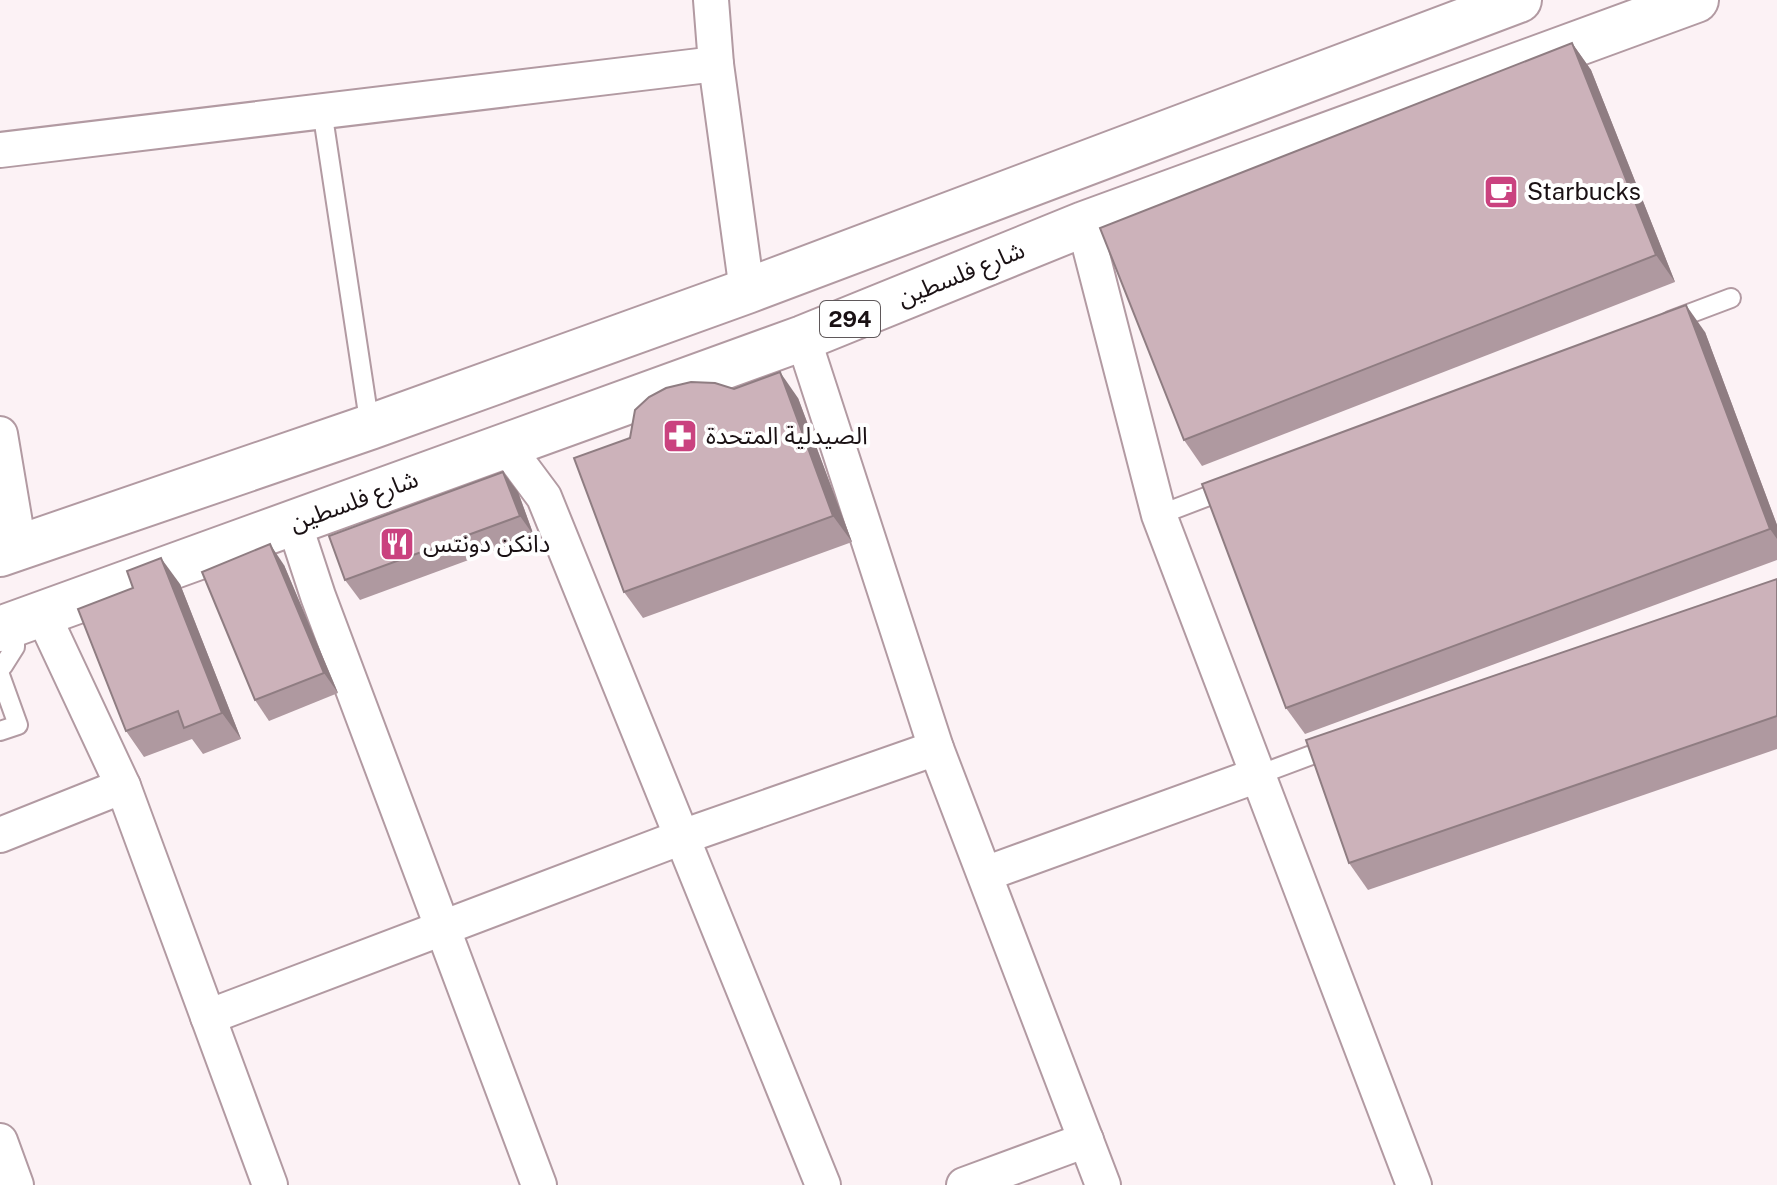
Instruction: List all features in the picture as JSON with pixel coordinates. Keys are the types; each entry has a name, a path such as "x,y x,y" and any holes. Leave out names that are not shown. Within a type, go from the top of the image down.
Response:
{"main road":[{"name":"294","path":"10,551 370,427 747,291 1519,0"},
{"name":"شارع فلسطين","path":"20,623 803,338 1084,224 1696,0"}],"street":[{"path":"711,0 716,64 747,291"},
{"path":"0,150 716,64"},
{"path":"1084,224 1159,515 1414,1185"},
{"path":"803,338 936,748 1103,1185"},
{"path":"0,434 10,551"},
{"path":"506,446 544,497 823,1185"},
{"path":"294,523 318,596 539,1185"},
{"path":"20,623 123,786 270,1185"},
{"path":"208,1017 682,837 936,748"},
{"path":"985,874 1258,775"},
{"path":"0,835 123,786"},
{"path":"964,1185 1086,1140"},
{"path":"0,1141 16,1185"}],"lane":[{"path":"322,110 370,427"},
{"path":"1658,326 1731,298"},
{"path":"1159,515 1247,481"},
{"path":"0,667 15,647 20,623"},
{"path":"0,675 18,725 0,731"},
{"path":"1258,775 1347,741"}],"building":[{"path":"1572,43 1656,255 1184,440 1100,228"},
{"path":"1686,305 1770,529 1286,708 1202,484"},
{"path":"780,372 833,516 624,592 574,458 630,438 635,410 649,397 666,388 691,382 715,383 734,389"},
{"path":"503,472 520,516 345,580 329,536"},
{"path":"270,544 324,673 255,700 202,572"},
{"path":"161,558 222,713 184,728 178,711 126,731 78,609 133,588 127,571"},
{"path":"1777,579 1777,716 1349,863 1306,740"}],"place":[{"name":"Starbucks","path":"1501,192"},
{"name":"الصيدلية المتحدة","path":"680,436"},
{"name":"دانكن دونتس","path":"397,544"}]}
